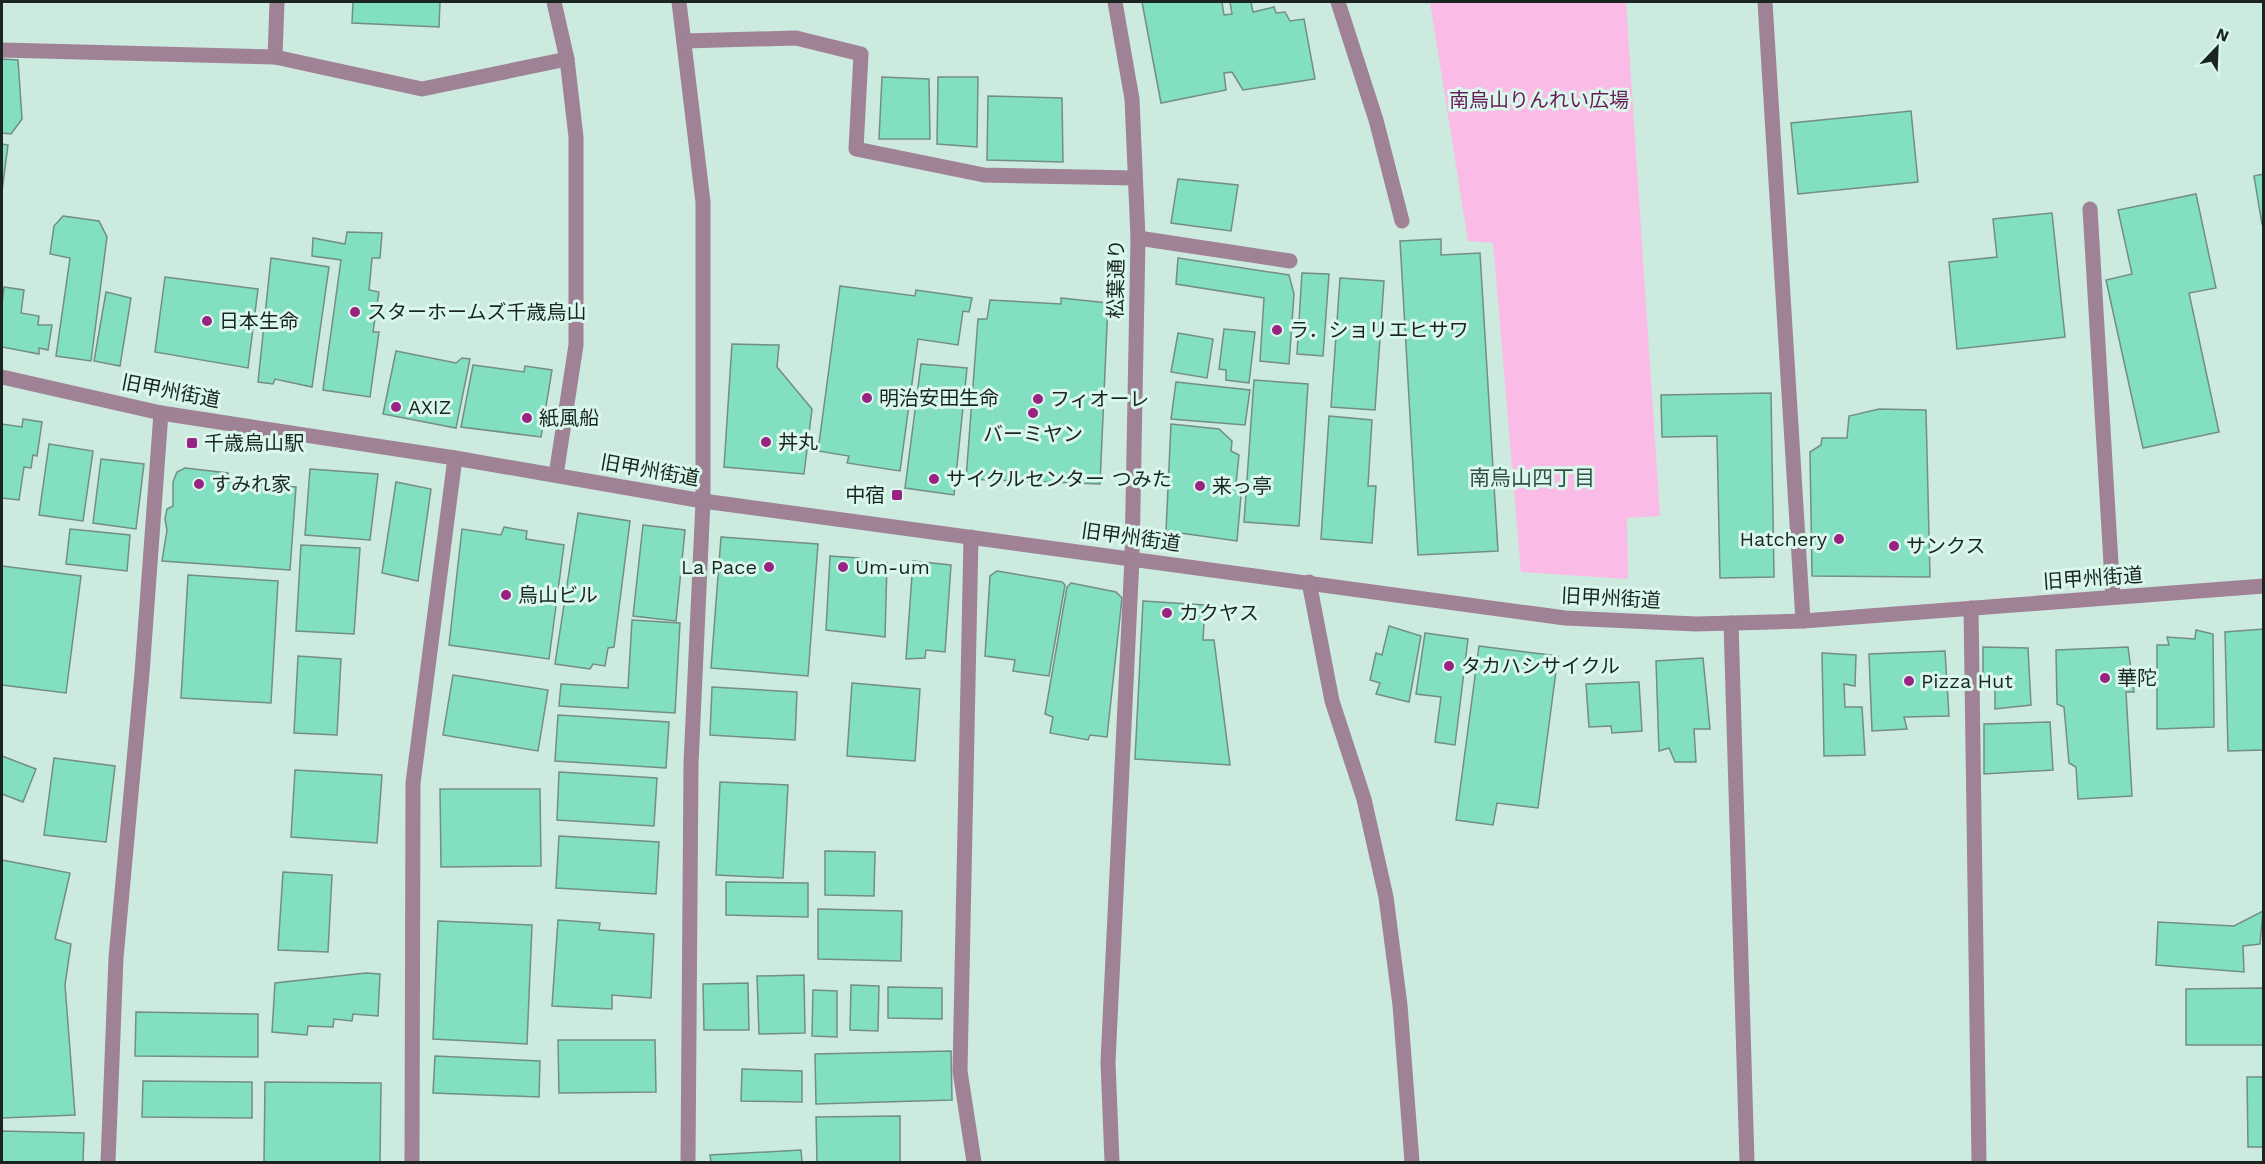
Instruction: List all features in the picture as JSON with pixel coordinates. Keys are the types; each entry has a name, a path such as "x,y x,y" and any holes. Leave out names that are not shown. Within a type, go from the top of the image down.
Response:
{"street":[{"path":"275,57 277,2"},
{"path":"554,2 567,59 576,137 576,345 556,475"},
{"path":"679,2 703,202 703,501 691,764 688,1162"},
{"name":"松葉通り","path":"1112,1162 1108,1062 1132,558 1138,238 1132,99 1115,2"},
{"path":"1338,2 1376,120 1401,221"},
{"path":"1765,2 1803,621"},
{"path":"684,41 796,38 861,54 856,149 984,175 1135,178"},
{"path":"2,51 275,57 422,89 567,59"},
{"path":"2090,209 2113,597"},
{"path":"1138,238 1290,261"},
{"name":"旧甲州街道","path":"2,377 161,413 455,458 703,501 1564,618 1696,624 1803,621 2264,586"},
{"path":"108,1162 116,958 141,684 161,413"},
{"path":"412,1162 413,783 455,458"},
{"path":"971,537 960,1071 974,1162"},
{"path":"1309,582 1332,701 1364,799 1386,897 1400,1005 1412,1162"},
{"path":"1971,608 1979,1162"},
{"path":"1731,623 1747,1162"}],"green space":[{"name":"南烏山りんれい広場","path":"1430,2 1626,2 1660,516 1627,518 1628,579 1521,572 1493,243 1468,241"}],"building":[{"path":"353,2 440,2 439,27 352,23"},
{"path":"1142,2 1222,2 1224,15 1232,14 1230,2 1251,2 1253,12 1274,7 1276,13 1285,12 1290,21 1304,19 1315,79 1243,90 1232,72 1224,73 1226,90 1161,103"},
{"path":"2,59 18,60 22,119 11,134 2,133"},
{"path":"882,77 929,79 930,139 879,139"},
{"path":"938,77 978,77 977,147 937,144"},
{"path":"988,96 1062,98 1063,162 987,160"},
{"path":"1911,111 1918,182 1798,194 1791,123"},
{"path":"2,144 8,145 2,191"},
{"path":"2264,174 2264,224 2262,224 2254,176"},
{"path":"1178,179 1238,185 1231,231 1171,223"},
{"path":"2196,194 2216,288 2189,293 2219,432 2143,448 2106,280 2132,274 2118,210"},
{"path":"2052,213 2065,337 1957,349 1949,262 1997,257 1993,219"},
{"path":"63,216 99,221 107,237 91,361 56,356 70,258 50,254 54,226"},
{"name":"スターホームズ千歳烏山","path":"347,232 382,233 380,258 372,258 369,290 379,292 373,332 379,332 370,397 323,390 341,260 312,256 313,238 345,244"},
{"path":"1441,239 1441,255 1480,253 1498,551 1418,555 1400,241"},
{"path":"271,258 329,267 312,387 275,379 273,384 258,382"},
{"name":"ラ．ショリエヒサワ","path":"1178,258 1289,275 1294,294 1289,364 1260,361 1264,298 1176,284"},
{"path":"1302,273 1329,274 1323,356 1297,354"},
{"name":"日本生命","path":"165,277 258,289 248,368 155,352"},
{"path":"1340,278 1384,281 1375,410 1331,407"},
{"name":"明治安田生命","path":"840,286 915,296 916,290 972,298 969,312 963,311 958,345 918,339 900,471 847,463 849,456 818,451"},
{"path":"4,287 24,290 21,313 39,316 38,325 52,325 48,350 39,348 39,354 2,347"},
{"path":"106,292 131,298 120,366 94,361"},
{"name":"フィオーレ","path":"1061,298 1108,303 1100,484 966,479 978,319 987,319 990,300 1061,304"},
{"path":"1224,329 1255,332 1249,383 1226,380 1226,370 1219,369"},
{"path":"1178,333 1213,339 1207,378 1171,372"},
{"path":"732,344 779,345 777,367 812,409 804,474 724,467"},
{"path":"396,351 456,363 462,358 470,359 456,428 383,414"},
{"path":"921,364 967,368 954,495 905,488"},
{"path":"473,365 524,372 525,366 552,370 541,437 461,427"},
{"path":"1254,380 1308,384 1299,526 1244,522"},
{"path":"1176,382 1250,390 1245,425 1171,419"},
{"path":"1771,393 1774,577 1720,578 1717,436 1662,437 1661,395"},
{"path":"1879,409 1926,410 1930,577 1812,576 1810,452 1821,445 1822,438 1847,438 1849,416"},
{"path":"1329,416 1372,420 1368,486 1376,486 1372,543 1321,539"},
{"path":"23,419 42,422 37,456 33,455 31,468 24,467 19,500 2,498 2,424 22,427"},
{"path":"1171,424 1219,429 1232,441 1231,451 1239,455 1236,484 1242,484 1237,541 1166,531"},
{"path":"49,444 93,451 83,521 39,515"},
{"path":"101,459 144,464 136,529 93,523"},
{"path":"185,468 228,473 229,482 296,487 290,570 162,561 167,530 165,519 167,509 173,506 173,482 177,472"},
{"path":"310,469 378,474 370,540 305,535"},
{"path":"396,482 431,489 418,581 382,573"},
{"path":"578,513 630,521 614,647 608,648 605,666 593,664 590,669 555,664"},
{"path":"643,525 685,530 676,621 633,616"},
{"name":"烏山ビル","path":"504,527 527,531 526,539 564,545 549,659 449,645 462,529 501,535"},
{"path":"70,529 130,535 127,571 66,564"},
{"path":"721,537 818,544 808,676 711,668"},
{"path":"301,545 360,548 354,634 296,631"},
{"path":"830,556 887,563 885,637 826,630"},
{"path":"913,561 951,565 945,652 926,650 925,658 906,659"},
{"path":"2,566 81,576 66,693 2,685"},
{"path":"997,571 1062,582 1065,585 1049,676 1013,671 1015,660 985,656 990,576"},
{"path":"188,575 278,581 271,703 181,698"},
{"path":"1071,583 1116,592 1122,598 1107,737 1090,735 1088,740 1050,733 1053,717 1045,714 1067,587"},
{"path":"1143,601 1205,605 1203,640 1214,640 1230,765 1135,759"},
{"path":"632,620 680,623 675,713 559,706 561,684 628,688"},
{"path":"1389,626 1421,636 1409,702 1376,694 1380,683 1370,680 1376,653 1382,655"},
{"path":"2264,629 2264,750 2228,751 2225,632"},
{"path":"2196,630 2213,634 2214,727 2157,729 2157,645 2169,645 2167,637 2195,639"},
{"path":"1425,633 1468,639 1455,745 1435,742 1441,697 1416,694"},
{"path":"1479,646 1558,656 1538,808 1497,803 1493,825 1456,820"},
{"path":"1983,647 2028,648 2031,705 1995,709 1995,687 1983,685"},
{"path":"2128,647 2134,692 2126,692 2132,796 2078,799 2076,767 2069,763 2064,707 2057,704 2056,650"},
{"path":"1945,651 1949,716 1904,717 1907,729 1872,731 1869,654"},
{"path":"1822,653 1856,655 1855,686 1844,684 1845,707 1862,707 1865,755 1824,756"},
{"path":"298,656 341,659 337,735 294,733"},
{"path":"1703,658 1710,729 1694,729 1696,762 1675,762 1669,748 1659,751 1656,661"},
{"path":"453,675 548,690 538,751 443,735"},
{"path":"1639,682 1642,731 1612,733 1611,726 1589,727 1586,684"},
{"path":"852,683 920,689 915,761 847,756"},
{"path":"712,687 797,692 795,740 710,735"},
{"path":"558,715 669,722 666,768 555,761"},
{"path":"2050,722 2053,770 1984,774 1984,724"},
{"path":"2,756 36,769 23,802 2,794"},
{"path":"54,758 115,766 106,842 44,835"},
{"path":"295,770 382,775 377,843 291,837"},
{"path":"559,772 657,778 654,826 557,820"},
{"path":"720,782 788,785 783,878 716,875"},
{"path":"440,789 540,789 541,866 441,867"},
{"path":"559,836 659,842 656,894 556,888"},
{"path":"825,851 875,852 874,896 825,895"},
{"path":"2,860 70,873 55,939 71,944 65,985 75,1115 2,1118"},
{"path":"283,872 332,875 328,952 278,950"},
{"path":"726,882 808,883 808,917 726,915"},
{"path":"818,909 902,911 901,961 818,959"},
{"path":"2263,911 2260,944 2243,946 2244,972 2156,965 2158,922 2234,926"},
{"path":"558,920 600,923 599,930 654,934 651,998 612,995 612,1009 552,1006"},
{"path":"438,921 532,925 527,1044 433,1039"},
{"path":"366,973 380,974 378,1016 353,1014 352,1021 334,1019 333,1027 308,1026 307,1035 272,1032 275,983"},
{"path":"804,975 805,1033 759,1034 757,976"},
{"path":"748,983 749,1030 704,1030 703,984"},
{"path":"851,985 879,986 878,1031 850,1030"},
{"path":"888,987 942,988 942,1019 888,1018"},
{"path":"2264,988 2264,1045 2186,1045 2186,989"},
{"path":"813,990 837,991 837,1037 812,1036"},
{"path":"136,1012 258,1014 258,1057 135,1056"},
{"path":"558,1040 655,1040 656,1092 559,1093"},
{"path":"951,1051 952,1100 816,1104 815,1054"},
{"path":"435,1056 540,1061 539,1097 433,1093"},
{"path":"742,1069 802,1071 802,1102 741,1101"},
{"path":"2247,1077 2264,1077 2264,1147 2248,1147"},
{"path":"143,1081 252,1082 252,1118 142,1117"},
{"path":"265,1082 381,1083 380,1162 264,1162"},
{"path":"900,1116 900,1162 817,1162 816,1117"},
{"path":"2,1131 84,1133 83,1162 2,1162"},
{"path":"801,1150 802,1162 711,1162 710,1155"}],"place":[{"name":"スターホームズ千歳烏山","path":"355,312"},
{"name":"日本生命","path":"207,321"},
{"name":"ラ．ショリエヒサワ","path":"1277,330"},
{"name":"明治安田生命","path":"867,398"},
{"name":"フィオーレ","path":"1038,399"},
{"name":"AXIZ","path":"396,407"},
{"name":"バーミヤン","path":"1033,413"},
{"name":"紙風船","path":"527,418"},
{"name":"丼丸","path":"766,442"},
{"name":"千歳烏山駅","path":"192,443"},
{"name":"サイクルセンター つみた","path":"934,479"},
{"name":"すみれ家","path":"199,484"},
{"name":"来っ亭","path":"1200,486"},
{"name":"中宿","path":"897,495"},
{"name":"Hatchery","path":"1839,539"},
{"name":"サンクス","path":"1894,546"},
{"name":"La Pace","path":"769,567"},
{"name":"Um-um","path":"843,567"},
{"name":"烏山ビル","path":"506,595"},
{"name":"カクヤス","path":"1167,613"},
{"name":"タカハシサイクル","path":"1449,666"},
{"name":"華陀","path":"2105,678"},
{"name":"Pizza Hut","path":"1909,681"}],"district":[{"name":"南烏山四丁目","path":"1532,477"}]}
